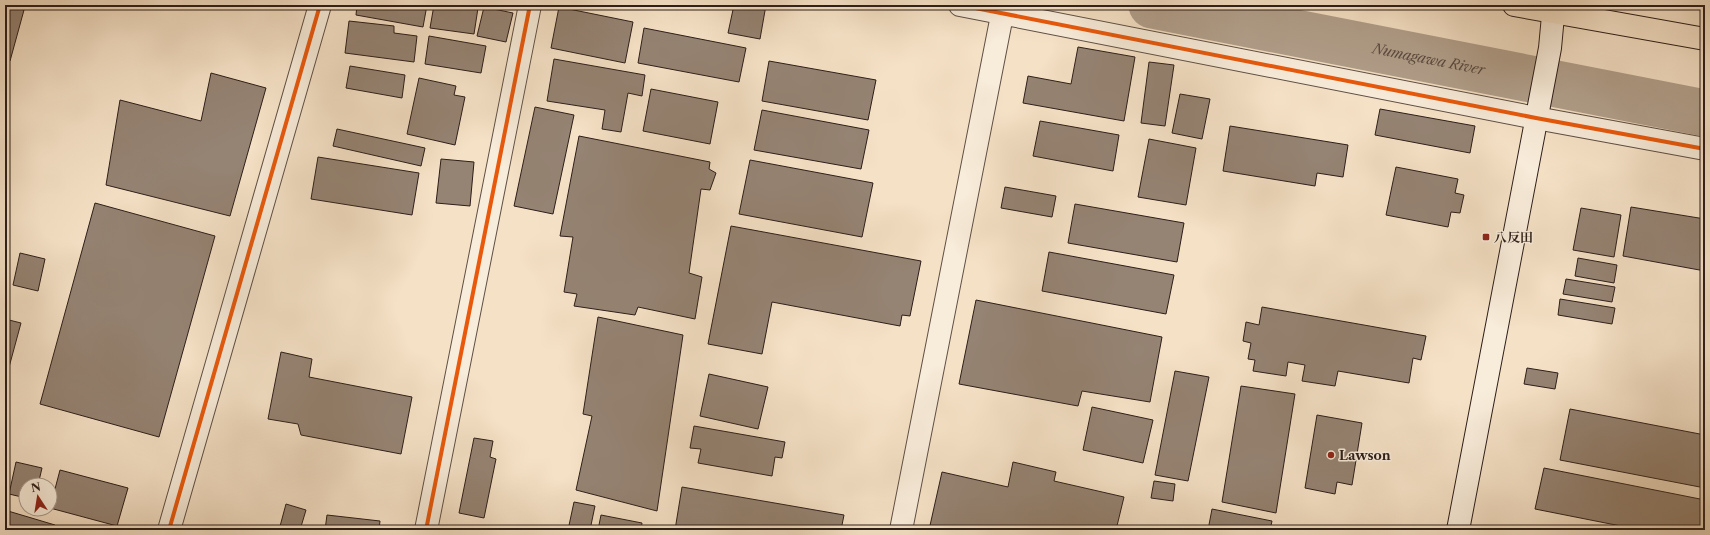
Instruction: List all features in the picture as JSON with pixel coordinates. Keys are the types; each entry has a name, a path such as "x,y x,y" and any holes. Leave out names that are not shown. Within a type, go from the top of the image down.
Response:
{"highway":[{"path":"1514,5 1554,9 1705,39"}],"street":[{"path":"169,530 320,5"},
{"path":"426,530 530,5"},
{"path":"960,5 1003,9 1537,114 1705,149"},
{"path":"901,530 1003,9"},
{"path":"1458,530 1550,48 1554,9"}],"building":[{"path":"5,5 24,10 10,61 5,60"},
{"path":"357,5 427,5 423,27 356,15"},
{"path":"434,5 458,5 478,8 474,34 430,28"},
{"path":"734,5 766,5 760,39 728,33"},
{"path":"484,7 513,13 506,42 477,36"},
{"path":"559,7 633,22 625,63 551,48"},
{"path":"349,21 394,26 394,33 417,36 414,62 345,53"},
{"path":"644,28 746,48 739,82 638,63"},
{"path":"429,36 486,46 481,73 425,64"},
{"path":"1078,47 1135,57 1124,121 1023,103 1028,76 1071,84"},
{"path":"554,59 645,75 642,96 628,93 621,132 602,129 605,110 547,101"},
{"path":"769,61 876,80 868,120 762,101"},
{"path":"1149,62 1174,65 1165,126 1141,123"},
{"path":"350,66 405,75 402,98 346,88"},
{"path":"211,73 266,88 230,216 106,185 120,100 201,121"},
{"path":"419,78 456,86 454,95 465,97 455,145 407,134"},
{"path":"651,89 718,102 710,144 643,131"},
{"path":"1180,94 1210,99 1202,139 1172,133"},
{"path":"535,107 574,115 553,214 514,206"},
{"path":"1380,109 1475,126 1470,153 1375,135"},
{"path":"762,110 869,130 861,169 754,150"},
{"path":"1040,121 1119,135 1113,171 1033,156"},
{"path":"1230,126 1348,145 1343,177 1317,173 1315,186 1223,171"},
{"path":"337,129 425,148 421,166 333,146"},
{"path":"579,136 710,162 709,169 716,173 710,190 701,189 689,273 702,277 695,319 638,307 635,315 574,306 577,294 564,292 573,237 560,236"},
{"path":"1149,139 1196,148 1186,205 1138,197"},
{"path":"318,157 419,173 412,215 311,199"},
{"path":"441,159 474,162 470,206 436,203"},
{"path":"750,160 873,183 862,237 739,214"},
{"path":"1396,167 1458,179 1455,193 1464,195 1460,213 1451,212 1448,227 1386,215"},
{"path":"1005,187 1056,196 1052,217 1001,208"},
{"path":"95,203 215,236 159,437 40,404"},
{"path":"1075,204 1184,223 1177,262 1068,243"},
{"path":"1631,207 1705,219 1705,271 1623,256"},
{"path":"1581,208 1621,215 1614,257 1573,250"},
{"path":"731,226 921,261 910,316 902,315 900,326 772,302 762,354 708,344"},
{"path":"1049,252 1174,275 1166,314 1042,291"},
{"path":"20,253 45,259 38,291 13,285"},
{"path":"1578,258 1617,265 1614,283 1575,276"},
{"path":"1566,279 1615,287 1612,302 1563,294"},
{"path":"1560,299 1615,308 1612,324 1558,315"},
{"path":"976,300 1162,337 1150,402 1082,391 1078,406 959,384"},
{"path":"1262,307 1426,336 1421,360 1413,358 1409,383 1338,371 1335,386 1302,381 1305,365 1288,362 1286,376 1253,371 1255,360 1248,359 1251,343 1243,341 1246,322 1259,325"},
{"path":"598,317 683,335 657,511 576,490 592,416 583,414"},
{"path":"5,319 21,323 5,382"},
{"path":"281,352 312,359 309,377 412,397 401,454 301,435 298,424 268,419"},
{"path":"1527,368 1558,373 1555,389 1524,384"},
{"path":"1175,371 1209,377 1188,481 1155,475"},
{"path":"709,374 768,387 758,429 700,416"},
{"path":"1241,386 1295,394 1276,513 1222,502"},
{"path":"1092,407 1153,420 1143,463 1083,450"},
{"path":"1570,409 1705,435 1705,488 1560,460"},
{"path":"1317,415 1362,423 1352,485 1337,482 1335,494 1305,488"},
{"path":"694,426 785,442 782,458 775,457 772,476 698,463 701,449 690,448"},
{"path":"474,438 493,441 490,457 496,459 484,518 459,513"},
{"path":"16,462 42,468 40,477 18,477 18,496 9,494"},
{"path":"1013,462 1056,472 1054,481 1124,497 1116,530 929,530 942,472 1008,487"},
{"path":"1544,468 1705,500 1705,530 1641,530 1535,509"},
{"path":"60,470 128,488 117,526 58,510 58,478"},
{"path":"1154,481 1175,484 1173,501 1151,498"},
{"path":"682,487 844,515 841,530 675,530"},
{"path":"574,502 595,506 590,530 568,530"},
{"path":"286,504 306,510 300,530 279,530"},
{"path":"1212,509 1272,521 1270,530 1208,530"},
{"path":"8,511 18,514 18,517 28,517 55,525 54,530 5,530 5,521"},
{"path":"327,515 380,521 379,530 325,530"},
{"path":"601,515 642,523 641,530 598,530"}],"waterway":[{"name":"Numagawa River","path":"1152,5 1705,113"}],"cycle path":[{"path":"169,530 320,5"},
{"path":"426,530 530,5"},
{"path":"960,5 1536,118 1705,149"}],"place":[{"name":"八反田","path":"1486,237"},
{"name":"Lawson","path":"1331,455"}]}
